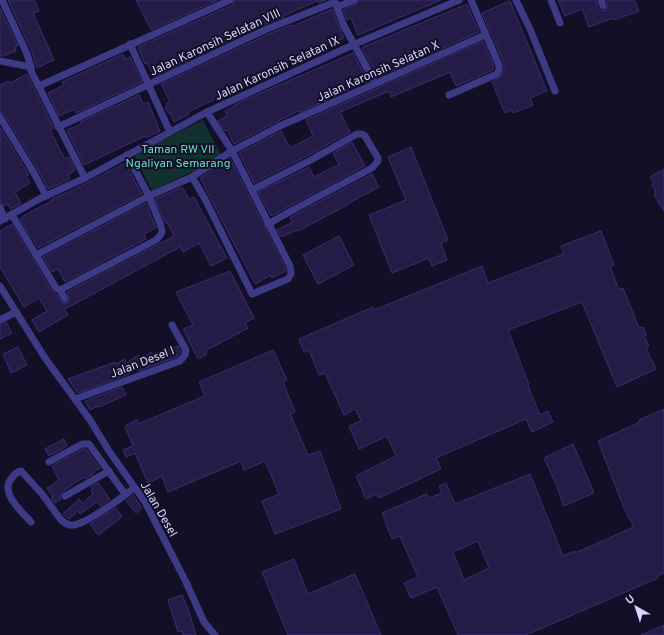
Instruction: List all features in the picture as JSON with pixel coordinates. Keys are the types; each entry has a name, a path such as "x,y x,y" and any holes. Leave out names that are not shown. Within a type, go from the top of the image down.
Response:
{"street":[{"path":"2,0 26,54 31,69 58,127 85,178"},
{"path":"39,86 230,0"},
{"name":"Jalan Karonsih Selatan VIII","path":"58,127 268,29 336,3 354,0"},
{"name":"Jalan Karonsih Selatan IX","path":"6,218 46,196 85,178 207,112 355,44 459,0"},
{"path":"450,96 497,74 499,70 499,65 471,0"},
{"path":"516,0 556,91"},
{"path":"551,0 560,23"},
{"path":"336,3 344,26 375,83"},
{"name":"Jalan Karonsih Selatan X","path":"36,255 149,196 192,176 232,151 280,126 485,35"},
{"path":"130,44 170,132"},
{"path":"0,61 31,69"},
{"path":"192,176 252,294 288,279 291,274 290,266 232,151 207,112"},
{"path":"0,117 34,173 46,196"},
{"path":"252,190 309,161 357,134 362,134 365,136 378,158 378,161 372,168 268,224"},
{"path":"60,290 156,240 162,232 149,196 127,155"},
{"path":"0,208 6,218 36,255 56,288 60,290 65,299"},
{"name":"Jalan Desel","path":"0,286 45,358 90,420 109,452 145,502 186,582 204,622 216,635"},
{"path":"0,320 16,312"},
{"name":"Jalan Desel I","path":"75,399 180,361 185,355 186,350 172,326"},
{"path":"49,462 86,443 91,446 126,494"},
{"path":"31,522 20,511 9,493 9,482 18,472 21,471 62,520 66,524 72,526 82,522 116,502 134,488"},
{"path":"65,496 108,471"}],"green space":[{"name":"Taman RW VII Ngaliyan Semarang","path":"203,120 222,157 152,191 134,154"}],"building":[{"path":"8,0 34,0 39,11 33,13 54,60 37,68 32,52"},
{"path":"136,0 218,0 151,30"},
{"path":"235,0 326,0 318,3 317,1 283,16 284,17 265,24 154,77 147,63 145,64 138,47 232,5"},
{"path":"359,0 441,0 358,35 351,18 347,20 343,10 356,4"},
{"path":"558,0 596,0 598,8 602,11 606,10 608,7 606,0 634,0 639,11 614,20 613,18 589,27 582,9 565,16"},
{"path":"510,1 547,91 530,98 533,105 513,113 512,110 505,113 492,82 501,76 504,70 504,63 482,13"},
{"path":"467,4 479,32 378,77 362,49 363,47"},
{"path":"0,8 18,46 15,47 16,51 3,56 0,56"},
{"path":"332,9 344,38 282,63 284,66 188,112 189,114 174,122 170,112 168,113 165,107 167,106 166,104 170,102 161,84 269,34 288,26 293,26"},
{"path":"483,41 494,66 493,70 456,86 450,72 391,97 389,91 340,112 350,132 254,183 239,153 281,131 290,148 313,136 306,120"},
{"path":"353,53 368,81 302,111 298,111 234,144 227,130 225,131 218,121 227,116 225,111 242,101"},
{"path":"123,54 125,59 130,57 142,82 76,113 75,109 59,116 48,93 64,85 62,82"},
{"path":"27,74 53,126 50,130 59,148 65,159 69,157 75,169 68,175 70,179 48,189 4,114 0,112 0,85 9,81 10,83"},
{"path":"139,95 143,104 148,102 160,131 146,138 145,136 84,165 67,130 81,124 80,122"},
{"path":"0,127 29,175 26,176 30,183 15,192 21,203 11,209 8,204 4,206 0,203"},
{"path":"352,142 365,166 271,216 258,192 309,167 314,177 339,165 333,153"},
{"path":"411,147 448,240 441,243 447,260 432,266 429,258 392,273 369,215 406,200 388,157"},
{"path":"230,158 286,271 272,278 271,275 255,284 200,178"},
{"path":"125,163 142,194 38,248 20,219 23,216 53,200 52,199 75,189"},
{"path":"664,169 664,211 654,195 656,193 652,184 654,182 650,177"},
{"path":"372,174 379,187 298,231 297,230 281,237 277,230 293,222 290,217"},
{"path":"182,187 189,199 194,197 227,258 211,266 199,243 183,252 180,247 65,309 68,315 39,332 32,320 47,311 39,298 24,307 0,267 0,231 12,224 52,291 57,295 62,303 65,304 68,303 70,299 67,292 174,236 167,222 165,223 155,199"},
{"path":"146,203 156,228 144,234 146,239 65,282 58,269 52,272 43,257"},
{"path":"601,231 614,265 610,266 619,290 623,288 639,328 643,327 646,335 644,336 649,346 646,348 656,369 617,387 582,302 508,330 540,415 548,411 553,422 532,432 526,419 436,458 441,469 379,498 377,494 366,499 356,476 396,456 387,436 359,449 349,426 361,421 355,409 344,415 325,373 319,375 309,350 304,352 299,339 373,307 374,310 482,266 488,283 564,254 561,246"},
{"path":"339,236 354,265 318,284 303,255"},
{"path":"230,271 254,318 245,323 248,328 205,351 207,354 198,359 183,329 193,325 176,292"},
{"path":"6,322 12,333 0,339 0,325"},
{"path":"178,346 181,352 177,357 138,371 136,369 129,374 78,393 68,379 115,362 117,364 124,359 127,363 138,355 141,359 151,352 153,354"},
{"path":"18,347 27,365 11,373 3,354"},
{"path":"273,350 287,380 283,382 295,412 290,414 308,455 320,451 341,509 275,534 262,501 279,494 265,461 244,470 241,461 168,492 162,476 148,483 135,453 126,457 123,450 133,446 125,426 137,420 138,424 205,396 199,382"},
{"path":"122,387 126,395 99,407 98,406 90,410 85,401"},
{"path":"664,409 664,573 657,576 658,578 526,635 458,635 437,587 411,598 404,583 418,577 400,536 392,539 382,513 427,494 429,498 442,493 439,486 446,483 455,504 530,474 563,556 575,551 575,553 634,527 624,508 598,441 640,422 639,420","holes":["478,541 489,568 464,580 453,552"]},
{"path":"64,439 67,446 49,456 45,449"},
{"path":"573,444 594,493 564,506 544,458"},
{"path":"83,449 86,449 100,468 92,475 85,479 84,477 62,492 60,496 61,499 55,503 47,488 59,480 52,466"},
{"path":"98,483 110,499 101,506 97,502 80,514 78,511 69,519 63,514 79,499 82,503 93,494 91,491 93,489 91,487"},
{"path":"133,495 142,508 136,513 126,501"},
{"path":"116,508 122,517 98,535 90,524"},
{"path":"294,559 308,594 355,574 381,635 288,635 262,572"},
{"path":"182,595 196,635 183,635 182,631 178,632 168,600"},
{"path":"664,625 664,635 641,635"}]}
